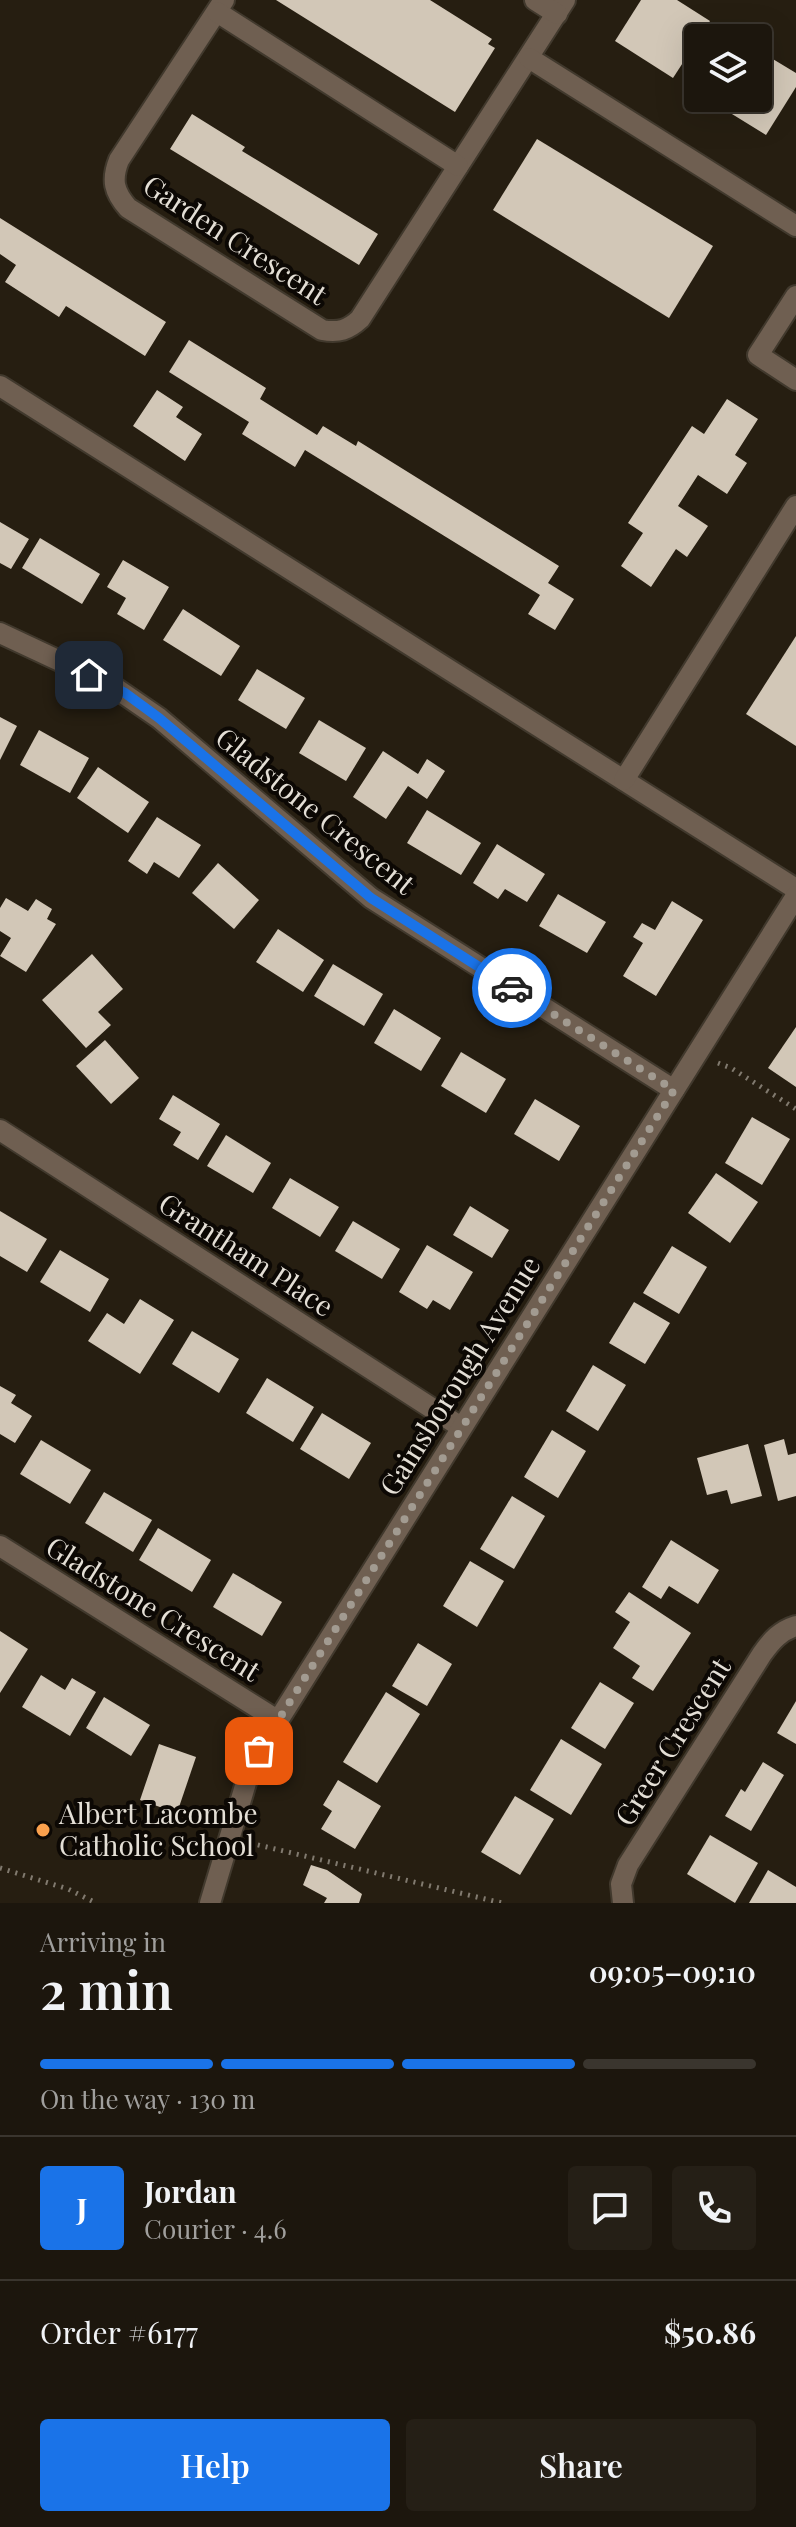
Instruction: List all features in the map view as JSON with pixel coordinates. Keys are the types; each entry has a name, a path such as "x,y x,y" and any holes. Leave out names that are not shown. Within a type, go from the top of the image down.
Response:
{"street":[{"path":"535,0 561,7"},
{"path":"220,6 458,166"},
{"name":"Garden Crescent","path":"220,6 119,160 114,172 114,185 128,208 322,330 337,332 349,329 360,319 561,7"},
{"path":"529,58 796,226"},
{"path":"796,296 758,355 796,380"},
{"path":"0,386 796,889"},
{"path":"624,780 796,506"},
{"name":"Gladstone Crescent","path":"0,633 125,693 159,718 371,898 674,1090"},
{"name":"Gainsborough Avenue","path":"210,1903 248,1776 277,1720 796,896"},
{"name":"Grantham Place","path":"0,1130 461,1427"},
{"name":"Gladstone Crescent","path":"0,1546 277,1720"},
{"name":"Greer Crescent","path":"623,1903 621,1884 628,1865 767,1646 784,1630 796,1626"}],"path":[{"path":"718,1063 796,1109"},
{"path":"229,1839 502,1903"},
{"path":"0,1868 68,1889 96,1903"}],"building":[{"path":"276,0 430,0 492,39 488,44 495,48 455,112"},
{"path":"641,0 677,0 710,21 708,24 684,24 684,61 673,78 615,41"},
{"path":"772,58 796,73 796,87 766,135 729,112 772,112"},
{"path":"192,114 245,147 242,151 378,234 359,265 170,149"},
{"path":"537,139 713,246 669,318 493,210"},
{"path":"0,218 166,322 145,356 66,306 59,317 5,282 16,265 0,254"},
{"path":"189,340 266,388 260,399 317,435 323,426 356,446 358,441 559,566 548,583 574,599 555,630 528,614 540,595 305,450 295,467 242,434 249,422 169,372"},
{"path":"157,390 183,407 176,417 202,434 185,461 133,426"},
{"path":"727,399 758,419 735,455 747,463 727,494 698,475 678,506 708,526 687,557 676,549 651,587 621,566 643,533 628,523 692,426 704,434"},
{"path":"0,522 29,539 11,569 0,563"},
{"path":"40,538 100,574 82,604 22,568"},
{"path":"123,560 169,587 144,630 117,614 126,598 107,587"},
{"path":"183,609 240,646 221,676 163,640"},
{"path":"796,636 796,746 746,714"},
{"path":"257,669 305,698 286,729 238,700"},
{"path":"0,717 17,726 0,760"},
{"path":"319,720 366,748 346,781 299,753"},
{"path":"39,730 89,758 70,793 20,765"},
{"path":"383,751 418,774 427,759 445,771 427,799 408,786 386,819 353,797"},
{"path":"98,767 149,802 128,833 77,798"},
{"path":"427,810 481,843 461,875 407,843"},
{"path":"157,817 201,845 179,878 154,862 147,874 128,861"},
{"path":"497,844 545,874 527,902 505,889 498,899 473,883"},
{"path":"218,863 259,900 234,929 192,893"},
{"path":"558,894 606,922 587,953 539,926"},
{"path":"6,898 28,911 36,899 52,909 47,919 56,924 26,972 0,956 11,938 0,931 0,908"},
{"path":"672,901 703,920 656,996 623,976 643,943 633,937 642,923 655,930"},
{"path":"278,929 324,960 303,992 256,962"},
{"path":"92,954 123,989 98,1012 111,1025 86,1048 42,1000"},
{"path":"333,964 383,994 364,1026 314,996"},
{"path":"394,1009 441,1038 421,1071 374,1043"},
{"path":"796,1027 796,1087 768,1068"},
{"path":"105,1040 139,1078 111,1104 76,1066"},
{"path":"461,1052 506,1079 486,1113 441,1086"},
{"path":"173,1095 220,1124 198,1160 173,1145 181,1132 159,1119"},
{"path":"535,1099 580,1126 559,1161 514,1134"},
{"path":"752,1117 790,1139 762,1185 725,1163"},
{"path":"226,1135 271,1163 253,1193 207,1166"},
{"path":"716,1173 758,1202 730,1243 688,1213"},
{"path":"290,1178 339,1207 320,1237 272,1208"},
{"path":"470,1206 509,1230 492,1258 453,1235"},
{"path":"0,1211 47,1239 27,1272 0,1256"},
{"path":"353,1221 400,1249 382,1279 335,1251"},
{"path":"427,1245 473,1272 450,1310 433,1300 427,1309 399,1292"},
{"path":"672,1246 707,1267 679,1314 643,1293"},
{"path":"60,1250 109,1279 90,1312 40,1282"},
{"path":"140,1299 174,1320 140,1374 88,1341 107,1313 124,1324"},
{"path":"634,1302 670,1323 645,1364 609,1343"},
{"path":"192,1331 239,1359 219,1393 172,1364"},
{"path":"593,1365 626,1385 598,1431 566,1411"},
{"path":"267,1378 314,1407 293,1442 246,1413"},
{"path":"0,1386 16,1395 11,1403 32,1416 15,1443 0,1434"},
{"path":"322,1413 371,1443 349,1479 300,1449"},
{"path":"552,1430 586,1451 558,1498 524,1477"},
{"path":"784,1439 788,1455 796,1453 796,1496 778,1501 764,1445"},
{"path":"41,1440 91,1470 70,1504 20,1474"},
{"path":"748,1444 762,1496 731,1504 727,1490 707,1495 697,1458"},
{"path":"104,1492 152,1520 133,1552 85,1523"},
{"path":"512,1496 545,1516 514,1569 480,1549"},
{"path":"158,1528 211,1560 192,1592 139,1560"},
{"path":"671,1540 719,1570 698,1604 669,1586 661,1599 642,1587"},
{"path":"470,1561 504,1581 477,1627 443,1606"},
{"path":"233,1573 282,1602 262,1636 213,1607"},
{"path":"629,1592 691,1633 653,1691 632,1678 640,1666 613,1648 630,1622 615,1612"},
{"path":"0,1631 28,1649 0,1693"},
{"path":"418,1643 452,1664 427,1706 392,1686"},
{"path":"41,1675 65,1690 72,1678 96,1692 70,1736 22,1707"},
{"path":"600,1682 634,1703 605,1749 571,1728"},
{"path":"386,1692 420,1714 377,1783 343,1762"},
{"path":"104,1697 150,1725 131,1756 86,1728"},
{"path":"796,1701 796,1744 777,1733"},
{"path":"561,1739 602,1764 571,1815 530,1790"},
{"path":"159,1744 196,1757 177,1813 140,1800"},
{"path":"763,1762 784,1775 751,1831 725,1816 741,1789 745,1792"},
{"path":"338,1780 381,1806 355,1849 321,1829 332,1811 323,1805"},
{"path":"515,1796 554,1819 520,1875 481,1852"},
{"path":"710,1835 758,1863 735,1903 687,1874"},
{"path":"311,1865 327,1870 362,1894 359,1903 324,1903 327,1898 303,1885"},
{"path":"768,1870 796,1887 796,1903 749,1903"}],"way so far":[{"path":"259,1751 674,1090 512,988"}],"place":[{"name":"Albert Lacombe Catholic School","path":"43,1830"}],"route":[{"path":"89,675 125,693 159,718 371,898 512,988"}]}
